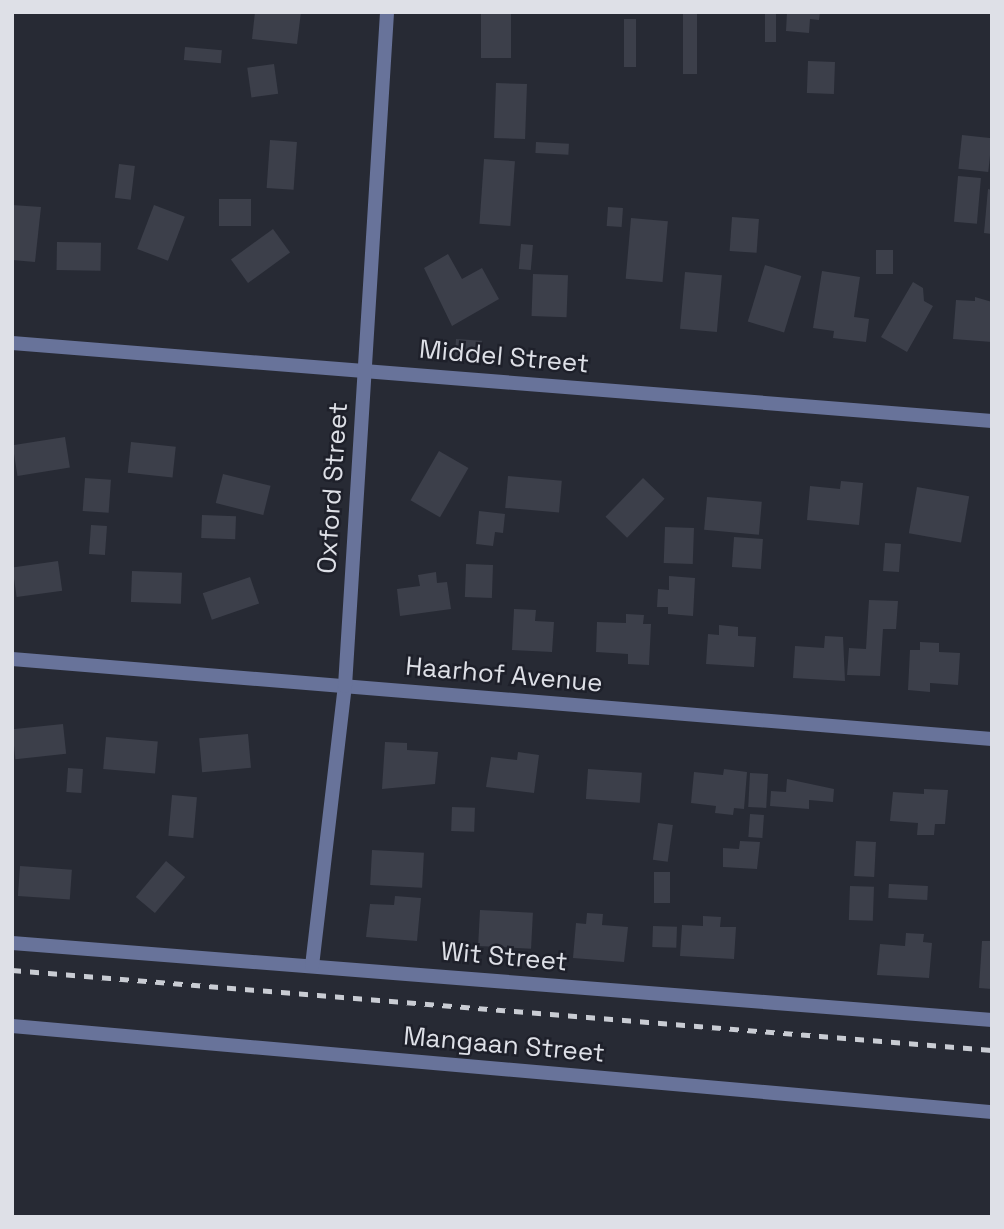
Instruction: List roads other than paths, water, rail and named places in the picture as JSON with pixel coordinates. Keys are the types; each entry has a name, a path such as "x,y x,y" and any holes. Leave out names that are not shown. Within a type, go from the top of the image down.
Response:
{"street":[{"name":"Oxford Street","path":"312,966 345,686 387,12"},
{"name":"Middel Street","path":"12,342 992,422"},
{"name":"Haarhof Avenue","path":"12,659 992,739"},
{"name":"Wit Street","path":"12,943 992,1020"},
{"name":"Mangaan Street","path":"12,1026 992,1112"}],"railway":[{"path":"12,970 992,1050"}]}
